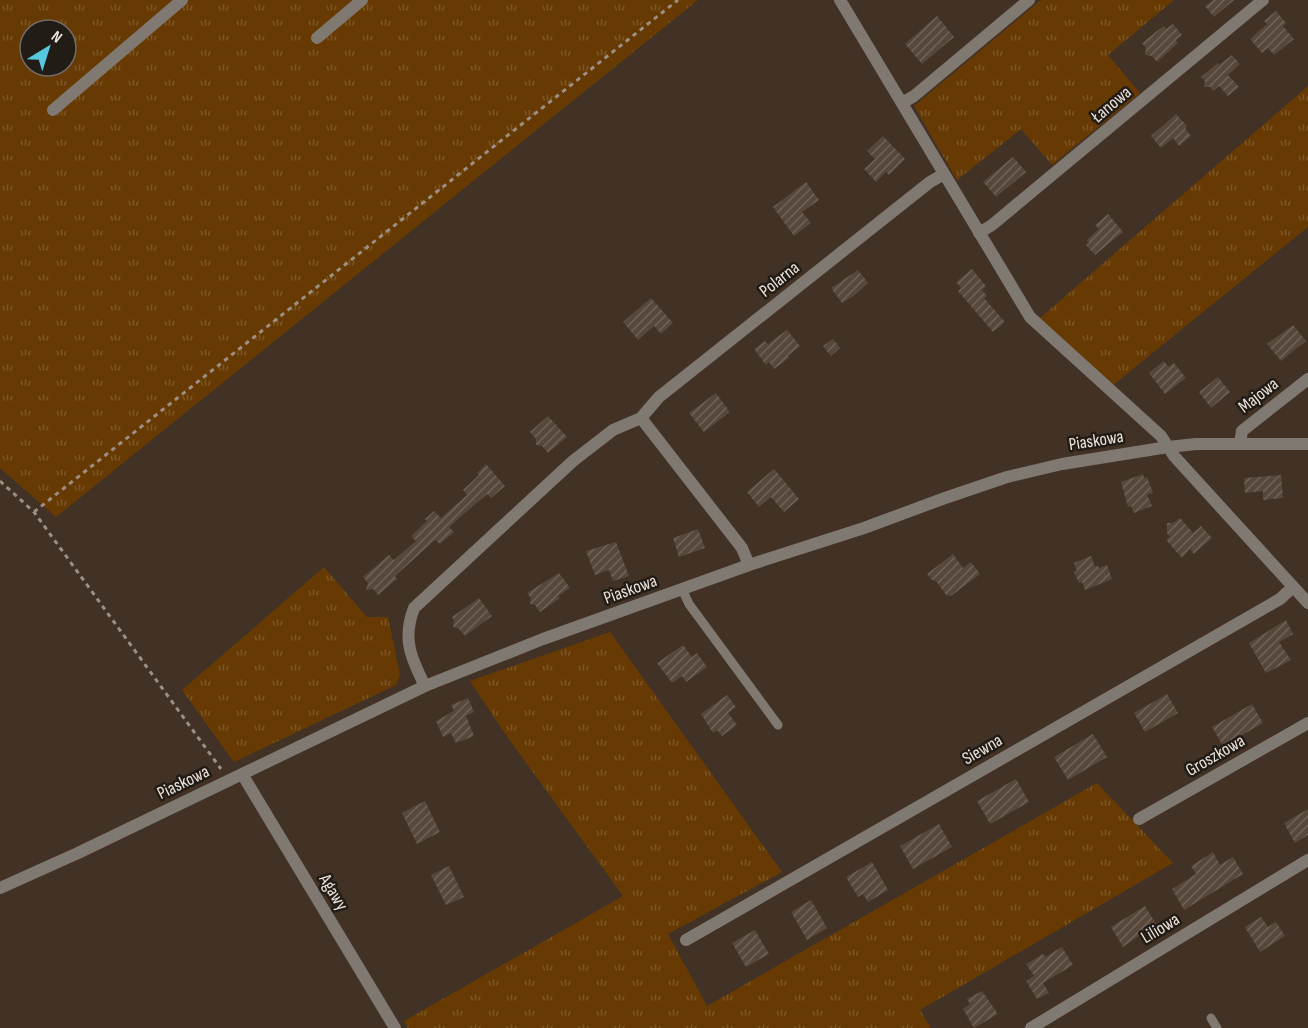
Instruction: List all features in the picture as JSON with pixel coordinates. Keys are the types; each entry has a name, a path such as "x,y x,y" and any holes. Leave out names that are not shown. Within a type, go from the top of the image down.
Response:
{"street":[{"path":"53,110 182,0"},
{"path":"317,38 362,0"},
{"path":"840,0 1029,317 1161,436 1174,456 1308,603"},
{"path":"902,103 914,96 1029,0"},
{"name":"Łanowa","path":"980,232 1001,218 1263,0"},
{"name":"Polarna","path":"425,686 409,646 407,625 414,608 573,461 613,430 641,418 659,397 930,182 944,174"},
{"name":"Majowa","path":"1240,444 1242,431 1308,379"},
{"path":"641,418 742,548 749,565"},
{"name":"Piaskowa","path":"0,888 425,686 543,639 945,498 1007,477 1062,464 1168,447 1196,444 1308,444"},
{"name":"Siewna","path":"686,940 1280,599 1293,587"},
{"name":"Groszkowa","path":"1140,819 1308,723"},
{"name":"Agawy","path":"242,774 395,1028"},
{"name":"Liliowa","path":"1031,1028 1308,860"}],"lane":[{"path":"682,589 689,603 777,725"},
{"path":"1211,1018 1217,1028"}],"path":[{"path":"34,512 678,0"},
{"path":"0,481 34,512 229,780"}],"green space":[{"path":"0,0 698,0 56,517 0,468"},
{"path":"1041,0 1174,0 1108,55 1140,93 1052,165 1021,129 957,180 914,106"},
{"path":"1308,86 1308,227 1113,385 1040,318"},
{"path":"324,567 367,617 388,617 400,675 396,685 234,762 182,690"},
{"path":"610,632 782,872 668,934 707,1006 1097,783 1173,863 920,1010 931,1028 408,1028 404,1021 623,896 508,738 470,681"}],"building":[{"path":"1213,0 1234,0 1214,17 1205,6"},
{"path":"1276,11 1286,23 1283,26 1294,39 1274,55 1268,48 1262,53 1250,39 1267,24 1264,21"},
{"path":"937,16 954,37 922,64 905,44"},
{"path":"1173,24 1182,35 1176,40 1178,43 1157,62 1152,56 1145,55 1146,48 1142,43 1164,26 1166,29"},
{"path":"1232,55 1240,64 1228,75 1239,87 1228,96 1219,86 1213,91 1210,87 1204,87 1205,81 1201,77"},
{"path":"1176,114 1187,126 1185,128 1191,136 1179,146 1173,138 1161,148 1151,136"},
{"path":"883,136 905,159 889,175 886,172 876,182 864,169 875,159 867,151"},
{"path":"1013,157 1026,172 996,197 983,182"},
{"path":"806,182 819,200 802,212 811,223 794,236 773,207"},
{"path":"1108,214 1123,232 1095,255 1086,245 1089,243 1087,240 1099,229 1095,225"},
{"path":"972,269 986,286 982,290 987,296 984,298 1005,322 993,332 958,291 961,288 956,282"},
{"path":"858,270 868,283 842,303 831,288"},
{"path":"651,298 673,323 661,334 654,326 638,340 623,322"},
{"path":"1293,325 1306,341 1281,361 1267,344"},
{"path":"787,330 800,346 774,369 769,362 766,365 754,349 765,341 768,344"},
{"path":"833,339 840,348 831,356 823,346"},
{"path":"1164,361 1168,367 1174,363 1186,378 1165,394 1149,373"},
{"path":"1218,377 1230,392 1211,408 1199,392"},
{"path":"716,393 730,412 704,432 689,413"},
{"path":"548,416 567,437 548,453 542,446 536,445 536,439 530,432"},
{"path":"486,464 505,486 491,498 487,494 449,527 454,532 440,544 435,540 395,576 397,579 378,595 373,589 366,590 368,583 363,577 389,555 394,560 416,541 411,536 434,511 441,518 467,495 463,490 479,475 477,473"},
{"path":"774,469 799,499 784,512 771,497 759,507 747,492"},
{"path":"1143,474 1144,478 1147,477 1153,493 1147,495 1152,506 1134,513 1131,506 1128,507 1121,482"},
{"path":"1281,475 1283,498 1263,500 1263,491 1245,493 1244,478"},
{"path":"1180,518 1193,533 1201,526 1212,538 1194,554 1190,549 1182,558 1166,540 1170,537 1167,533 1167,523 1173,523"},
{"path":"698,529 705,548 679,557 673,538"},
{"path":"616,542 629,576 613,581 609,570 595,575 586,551"},
{"path":"953,554 963,568 971,562 980,574 951,596 946,595 936,581 927,574"},
{"path":"1091,556 1095,567 1107,565 1112,579 1085,590 1074,572 1077,571 1074,563"},
{"path":"559,573 570,588 540,612 535,605 530,604 531,598 527,593"},
{"path":"479,598 492,616 465,636 459,629 453,627 452,617"},
{"path":"1286,620 1293,634 1279,642 1291,660 1266,673 1249,643"},
{"path":"683,645 692,657 697,653 707,667 686,682 682,676 672,683 657,663"},
{"path":"1167,694 1178,713 1145,732 1134,713"},
{"path":"727,695 736,707 728,713 737,725 722,736 717,730 713,733 701,714"},
{"path":"468,698 474,712 466,716 474,736 456,743 451,733 443,737 436,721 454,711 451,705"},
{"path":"1252,704 1263,723 1223,746 1212,727"},
{"path":"1093,734 1107,757 1068,780 1054,757"},
{"path":"1016,779 1029,802 990,824 977,801"},
{"path":"425,801 440,832 417,844 402,813"},
{"path":"1308,809 1308,835 1295,843 1284,823"},
{"path":"939,824 952,847 913,869 900,846"},
{"path":"1213,852 1220,865 1233,857 1243,874 1184,910 1172,889 1196,874 1191,866"},
{"path":"872,862 888,890 868,902 863,894 858,897 846,877"},
{"path":"449,866 464,897 446,905 431,875"},
{"path":"811,900 827,928 807,940 791,912"},
{"path":"1145,906 1156,924 1123,947 1111,927"},
{"path":"1261,917 1268,927 1276,922 1285,936 1260,952 1245,927"},
{"path":"755,930 769,954 746,967 732,943"},
{"path":"1062,947 1073,965 1043,983 1049,993 1037,999 1026,981 1034,976 1026,964"},
{"path":"982,991 998,1014 974,1028 963,1009 970,1004 967,999"}]}
